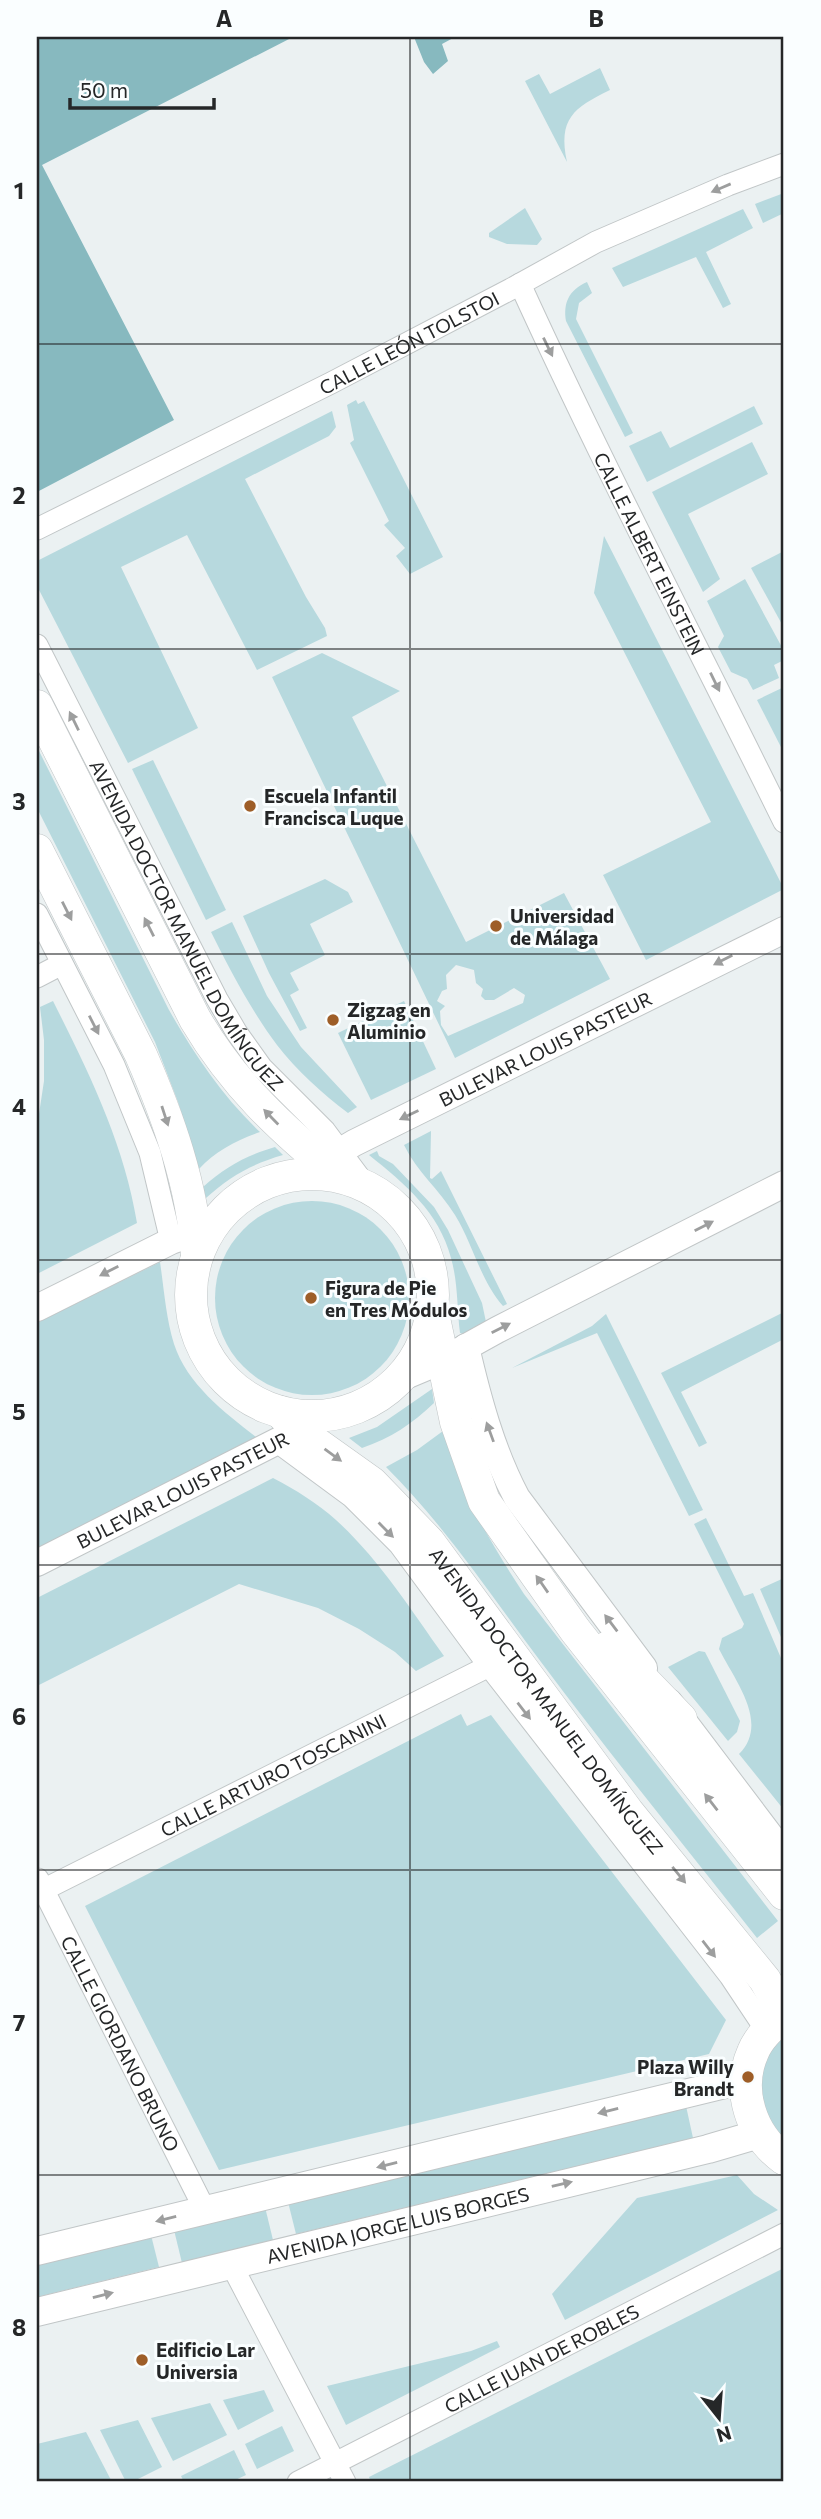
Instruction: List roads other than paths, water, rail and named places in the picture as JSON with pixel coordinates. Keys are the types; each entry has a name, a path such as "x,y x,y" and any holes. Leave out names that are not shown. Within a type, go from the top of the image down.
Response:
{"main road":[{"name":"AVENIDA DOCTOR MANUEL DOMÍNGUEZ","path":"37,706 195,1019 215,1053 280,1127 336,1169"},
{"path":"37,850 156,1089 186,1185 194,1239 190,1294 193,1321 201,1345 215,1368 233,1388 285,1428 303,1416 327,1416 368,1403 402,1377 422,1348 433,1315 434,1284 427,1253 413,1226 392,1203 336,1169 273,1180 255,1188 231,1205 194,1239"},
{"path":"433,1315 453,1354 456,1422 484,1500 575,1630 784,1894"},
{"name":"AVENIDA DOCTOR MANUEL DOMÍNGUEZ","path":"285,1428 372,1483 429,1542 500,1660 765,1980 778,2020"},
{"path":"575,1630 621,1657 681,1718"},
{"path":"778,2020 753,2052 746,2079 748,2107 759,2134 784,2159"},
{"path":"37,2250 746,2079"},
{"name":"AVENIDA JORGE LUIS BORGES","path":"37,2312 695,2152 759,2134"}],"street":[{"name":"CALLE LEÓN TOLSTOI","path":"37,528 331,383 596,242 784,164"},
{"name":"CALLE ALBERT EINSTEIN","path":"520,284 537,325 784,822"},
{"name":"AVENIDA DOCTOR MANUEL DOMÍNGUEZ","path":"37,645 147,864 237,1033 262,1068 325,1131 336,1169"},
{"path":"37,914 114,1065 150,1153 194,1239 37,1308"},
{"name":"BULEVAR LOUIS PASTEUR","path":"336,1169 784,930"},
{"path":"37,977 62,964"},
{"path":"402,1377 453,1354 784,1185"},
{"path":"453,1354 517,1498 784,1854"},
{"name":"BULEVAR LOUIS PASTEUR","path":"37,1563 285,1428"},
{"name":"CALLE ARTURO TOSCANINI","path":"39,1887 500,1660"},
{"name":"CALLE GIORDANO BRUNO","path":"39,1887 205,2210"},
{"name":"CALLE JUAN DE ROBLES","path":"298,2482 340,2473 784,2234"},
{"path":"231,2264 340,2473"}],"place":[{"name":"Escuela Infantil Francisca Luque","path":"250,806"},
{"name":"Universidad de Málaga","path":"496,926"},
{"name":"Zigzag en Aluminio","path":"333,1020"},
{"name":"Figura de Pie en Tres Módulos","path":"311,1298"},
{"name":"Plaza Willy Brandt","path":"748,2077"},
{"name":"Edificio Lar Universia","path":"142,2360"}]}
